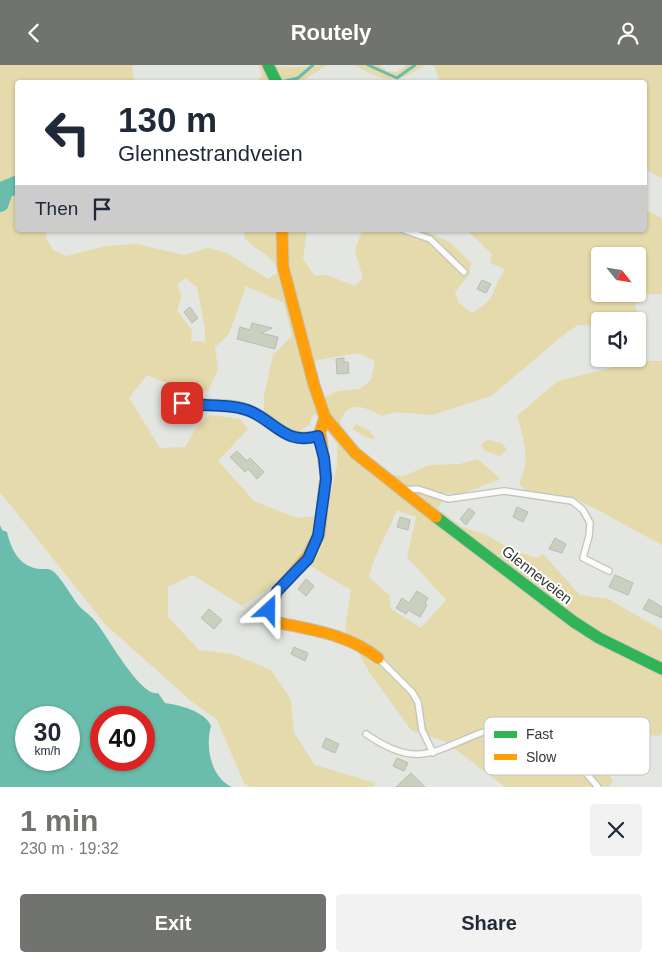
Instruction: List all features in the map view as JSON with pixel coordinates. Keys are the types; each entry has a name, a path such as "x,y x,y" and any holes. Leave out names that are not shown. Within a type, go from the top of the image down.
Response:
{"main road":[{"path":"268,65 275,80"},
{"name":"Glenneveien","path":"282,232 283,267 314,385 325,417 344,443 403,491 574,622 600,638 662,669"},
{"path":"325,417 318,436 324,458 326,479 320,532 308,559 277,591 271,603 270,618 275,621 339,636 364,647 378,658"}],"street":[{"path":"182,403 201,407 244,408 295,438 307,439 318,436"}],"lane":[{"path":"410,232 430,239 464,272"},
{"path":"403,491 406,488 418,489 448,499 504,491 572,501 583,510 590,523 589,536 583,558 609,571"},
{"path":"378,658 412,692 418,701 422,730 433,753"},
{"path":"366,734 395,751 416,755 433,753 484,732"},
{"path":"587,775 598,787"}],"shaded area":[{"path":"0,65 132,65 134,80 15,80 15,232 47,232 46,238 53,250 66,256 106,246 137,244 184,255 208,248 227,253 268,279 277,273 277,267 270,258 244,237 245,232 307,232 303,259 315,276 327,275 355,286 363,278 355,251 361,232 428,232 451,243 471,263 469,275 455,292 458,302 472,313 491,298 505,269 490,263 492,254 469,232 647,232 647,211 662,218 662,294 646,294 646,247 591,247 591,303 636,303 635,307 637,312 591,312 591,326 578,325 567,332 491,396 432,415 395,412 383,416 364,408 353,407 348,409 340,421 343,432 390,475 404,476 429,465 460,464 478,459 500,479 460,495 445,493 438,509 462,527 484,534 517,552 537,558 543,554 580,595 608,599 662,630 662,733 660,736 650,735 650,717 484,717 484,771 446,742 411,730 370,673 345,629 351,590 307,564 242,606 193,575 168,587 168,617 199,650 232,654 271,670 291,700 294,733 315,765 375,783 373,787 250,787 244,783 217,720 191,701 105,624 0,492","holes":["185,278 197,287 205,330 205,342 191,341 192,330 177,310 182,296 177,285","246,286 284,303 292,336 273,355 264,396 264,411 269,418 297,433 309,425 314,413 337,444 337,465 326,515 297,518 254,501 218,461 248,429 240,419 210,415 198,425 185,447 160,448 129,398 147,375 184,390 208,391 218,369 215,347 229,334","359,353 375,361 371,380 360,389 338,391 323,398 314,363 317,360","397,510 416,517 407,557 446,600 421,628 391,609 389,595 369,577 374,560"]},
{"path":"258,65 293,67 327,65 304,80 258,80 262,75"},
{"path":"354,65 379,65 387,71 397,72 407,65 425,65 405,76 390,79 375,75"},
{"path":"430,65 662,65 662,178 647,170 647,80 439,80 435,67"},
{"path":"646,361 662,361 662,545 572,498 526,491 519,483 525,466 525,450 517,416 558,381 614,367 646,367"},
{"path":"356,424 370,431 375,438 367,438 353,429"},
{"path":"488,440 502,443 507,450 499,456 485,451 481,444"},
{"path":"0,525 2,530 7,532 11,545 21,561 33,568 48,569 57,574 78,605 95,621 124,664 142,685 151,692 158,693 165,703 191,710 208,721 211,726 209,752 211,761 219,777 232,787 0,787"},
{"path":"489,775 609,775 613,781 609,787 505,787"}],"building":[{"path":"482,280 491,284 486,293 477,289"},
{"path":"190,307 198,318 192,323 184,312"},
{"path":"252,323 272,328 261,333 278,337 275,349 237,339 240,327 250,330"},
{"path":"344,358 344,362 348,362 349,373 337,374 336,359"},
{"path":"237,451 247,461 250,458 264,472 257,479 248,469 245,472 230,457"},
{"path":"517,507 528,512 523,522 513,517"},
{"path":"469,508 475,513 466,525 460,519"},
{"path":"400,517 410,520 408,530 397,527"},
{"path":"555,538 566,544 562,553 549,549"},
{"path":"615,575 633,583 628,595 609,587"},
{"path":"306,579 314,586 306,596 298,589"},
{"path":"417,591 428,598 425,603 427,605 420,617 408,610 406,614 396,608 402,598 409,603"},
{"path":"649,599 662,607 662,618 643,609"},
{"path":"209,609 222,620 214,629 201,618"},
{"path":"294,647 308,653 305,661 291,654"},
{"path":"326,738 339,744 335,753 322,747"},
{"path":"397,758 408,763 404,771 393,766"},
{"path":"411,773 425,787 396,787"}],"waterway":[{"path":"289,80 298,78 313,65"},
{"path":"368,65 397,78 415,65"},
{"path":"0,203 4,190 15,185"}],"traffic: fast":[{"path":"268,65 276,80"},
{"path":"436,517 574,622 599,638 662,669"}],"traffic: slow":[{"path":"282,232 283,267 314,385 325,417 355,453 436,517"},
{"path":"325,417 320,432 326,476 319,534 308,556 277,592 269,614 275,622 342,638 378,658"}],"route":[{"path":"182,403 201,407 230,406 244,408 280,431 295,438 307,439 318,436 324,458 326,479 322,499 320,532 311,555 277,591 269,610"}]}
